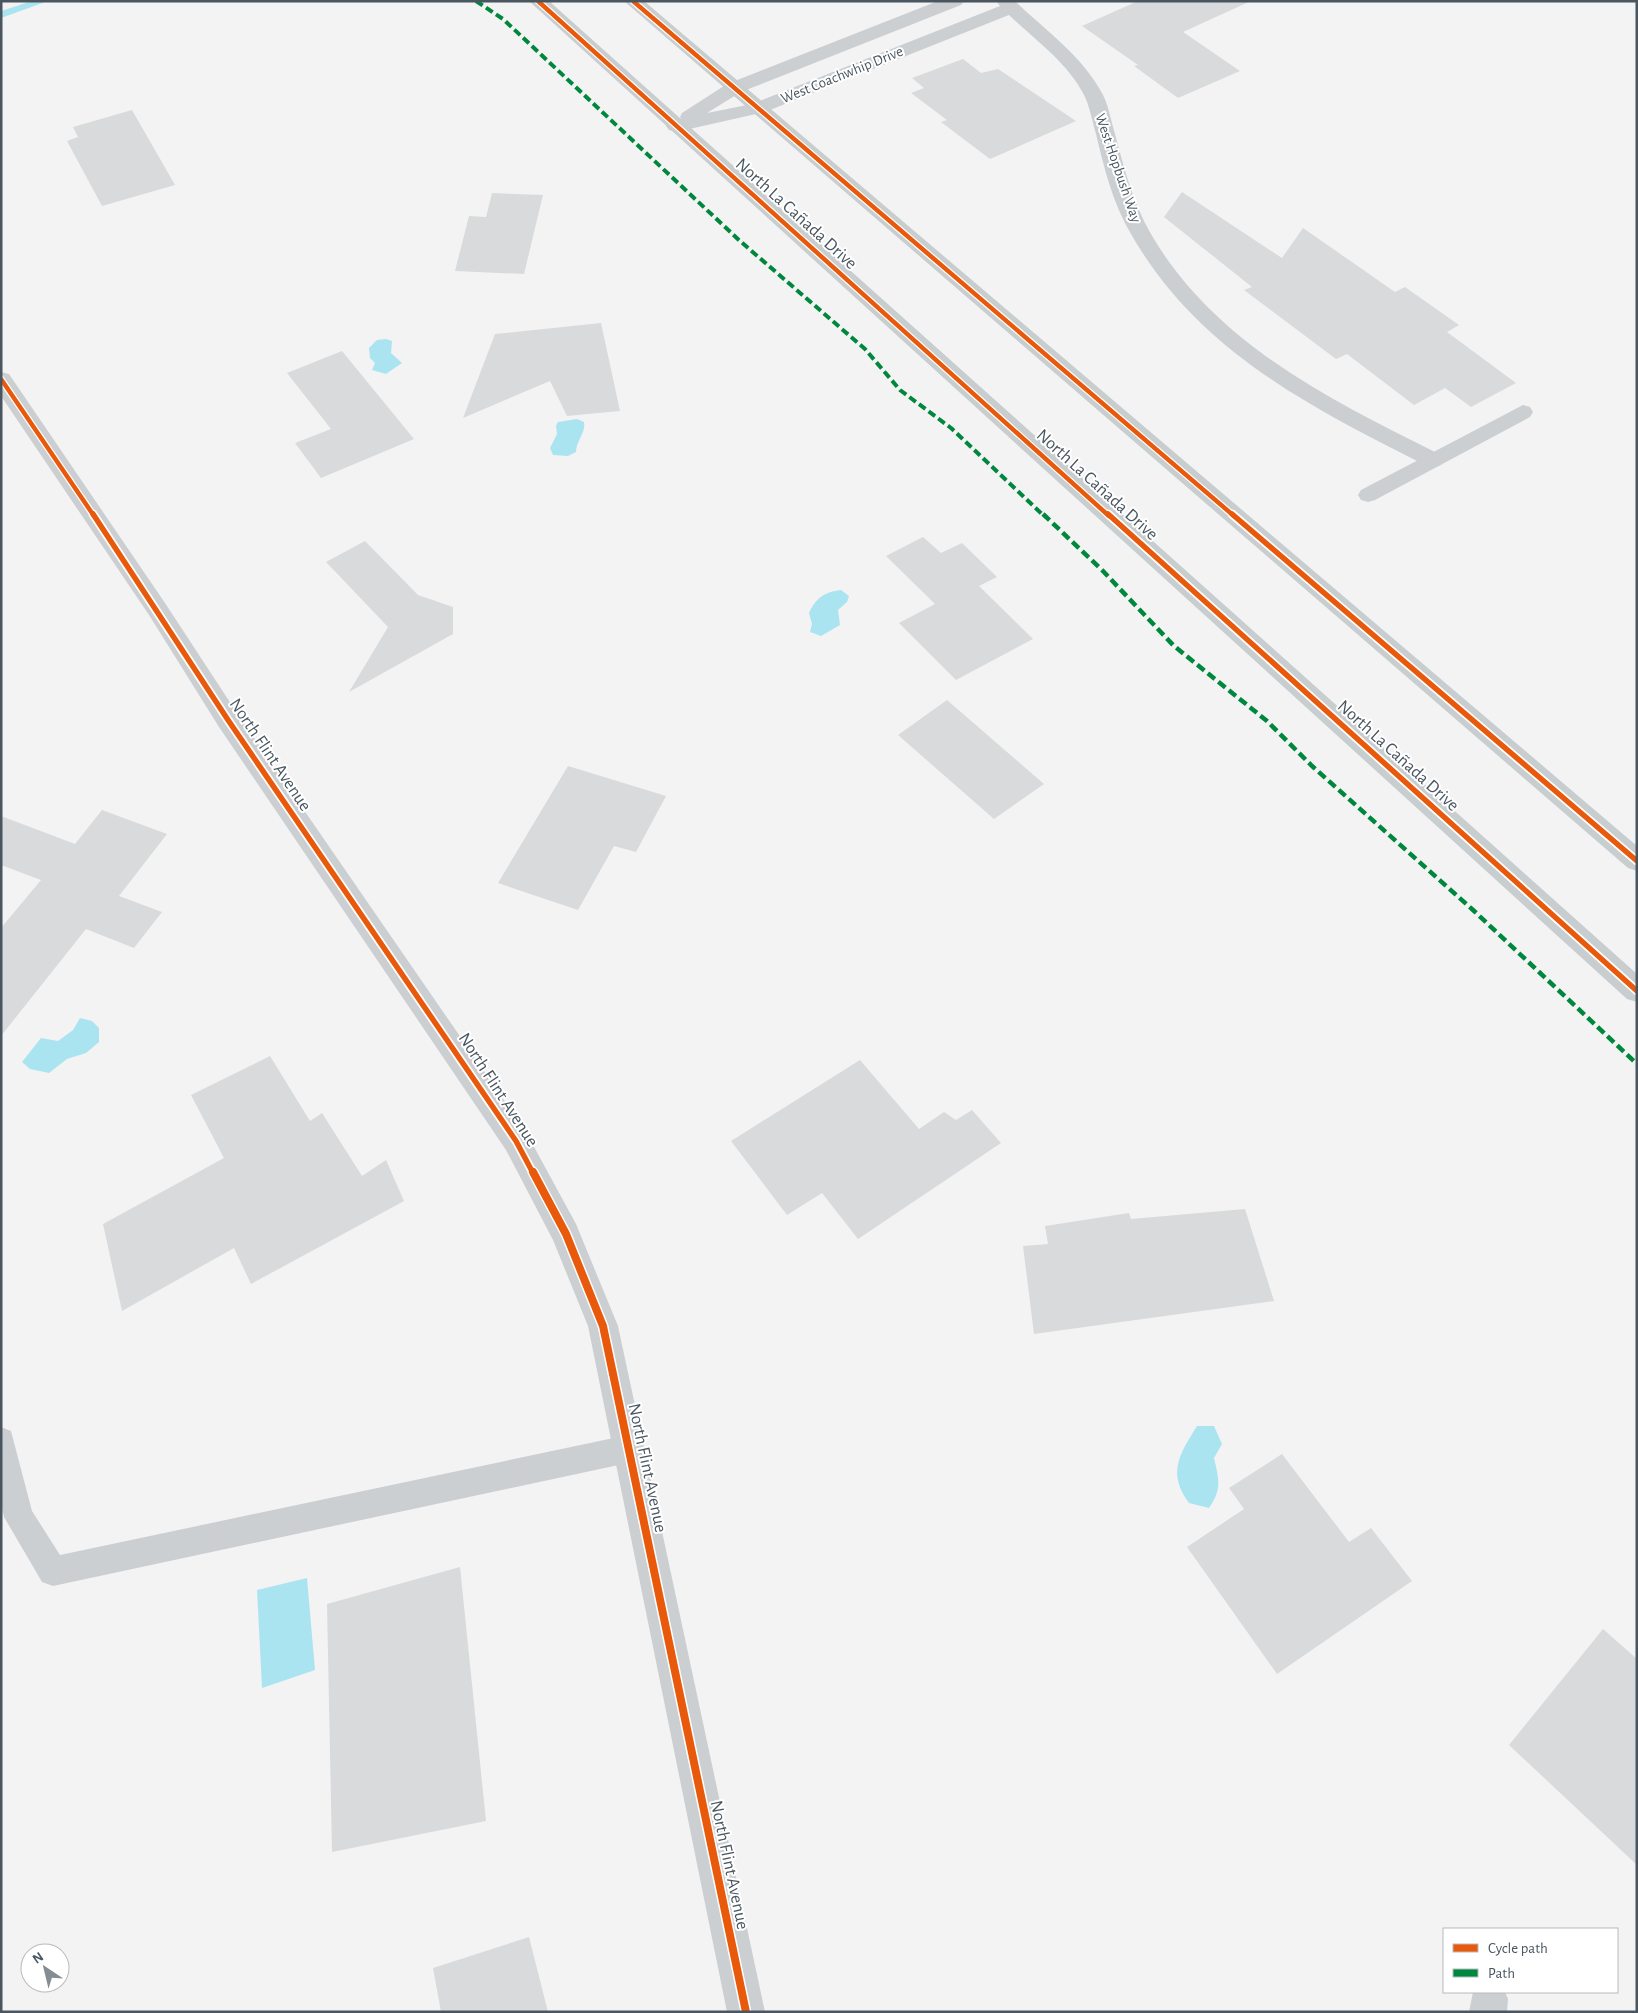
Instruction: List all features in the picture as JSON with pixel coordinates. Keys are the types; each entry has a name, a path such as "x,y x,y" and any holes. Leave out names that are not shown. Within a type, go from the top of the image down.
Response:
{"main road":[{"name":"North La Cañada Drive","path":"538,1 1637,991"},
{"path":"633,1 1637,861"}],"street":[{"name":"West Coachwhip Drive","path":"676,126 734,88 955,1"},
{"name":"West Coachwhip Drive","path":"676,126 758,108 1008,5"},
{"name":"West Hopbush Way","path":"1008,5 1076,68 1094,95 1115,170 1140,233 1164,269 1198,309 1226,338 1272,373 1329,407 1433,460"},
{"name":"North Flint Avenue","path":"1,378 157,609 228,720 516,1141 566,1234 603,1326 746,2012"}],"lane":[{"path":"1368,495 1523,412"},
{"path":"1,1441 10,1523 53,1571 628,1449"}],"water":[{"path":"386,339 392,341 391,353 402,363 386,374 372,370 375,363 370,358 369,348 377,340"},
{"path":"577,419 584,422 584,426 576,452 568,456 553,455 550,448 557,434 556,426 558,422"},
{"path":"841,590 849,596 847,602 838,610 840,625 821,636 810,632 812,624 809,613 815,603 825,594"},
{"path":"80,1018 92,1021 99,1028 99,1042 86,1053 67,1059 49,1073 30,1069 22,1062 41,1038 58,1041 73,1030"},
{"path":"1197,1426 1214,1426 1222,1444 1214,1458 1218,1490 1209,1508 1189,1503 1178,1482 1178,1464 1181,1455"},
{"path":"307,1578 315,1670 262,1688 257,1590"}],"building":[{"path":"1138,1 1251,1 1183,32 1240,71 1178,98 1134,66 1138,65 1082,26"},
{"path":"963,59 981,73 998,69 1076,121 990,159 941,122 947,120 911,93 924,88 912,78"},
{"path":"132,110 175,185 102,206 67,141 78,137 73,127"},
{"path":"1182,192 1282,258 1303,228 1395,292 1405,287 1459,325 1447,332 1516,383 1471,407 1445,388 1414,405 1347,354 1336,359 1244,290 1252,287 1164,217"},
{"path":"492,193 543,195 524,274 455,271 469,216 486,217"},
{"path":"601,323 620,411 567,416 550,381 463,418 495,334"},
{"path":"342,351 414,439 321,478 295,443 331,429 287,373"},
{"path":"923,537 941,553 962,543 997,577 979,586 1033,639 956,680 899,623 935,604 886,556"},
{"path":"365,541 418,595 453,607 453,634 349,692 388,627 326,562"},
{"path":"947,700 1044,784 994,819 898,735"},
{"path":"568,766 666,796 636,852 614,846 578,910 498,883"},
{"path":"102,810 167,834 119,896 162,912 134,948 86,929 1,1036 1,928 41,880 1,865 1,816 75,844"},
{"path":"270,1056 310,1121 322,1113 362,1176 386,1160 404,1201 251,1284 234,1248 122,1311 103,1224 224,1158 191,1095"},
{"path":"860,1060 919,1129 944,1112 956,1120 972,1110 1001,1143 858,1239 822,1193 787,1215 731,1141"},
{"path":"1245,1209 1274,1301 1034,1334 1023,1246 1048,1244 1045,1226 1129,1213 1131,1219"},
{"path":"1282,1454 1349,1542 1371,1528 1412,1581 1277,1674 1187,1547 1244,1509 1229,1488"},
{"path":"460,1567 486,1821 332,1852 327,1604"},
{"path":"1603,1629 1637,1659 1637,1865 1509,1745"},
{"path":"529,1937 548,2012 441,2012 433,1968"}],"waterway":[{"path":"1,15 43,1"}],"marked path":[{"path":"476,1 503,19 740,241 820,308 865,349 900,390 951,428 1102,570 1174,646 1267,721 1312,766 1473,910 1637,1064"}],"cycle path":[{"path":"538,1 1637,991"},
{"path":"633,1 1637,861"},
{"path":"1,379 157,609 228,720 516,1141 566,1234 603,1326 746,2012"}]}
